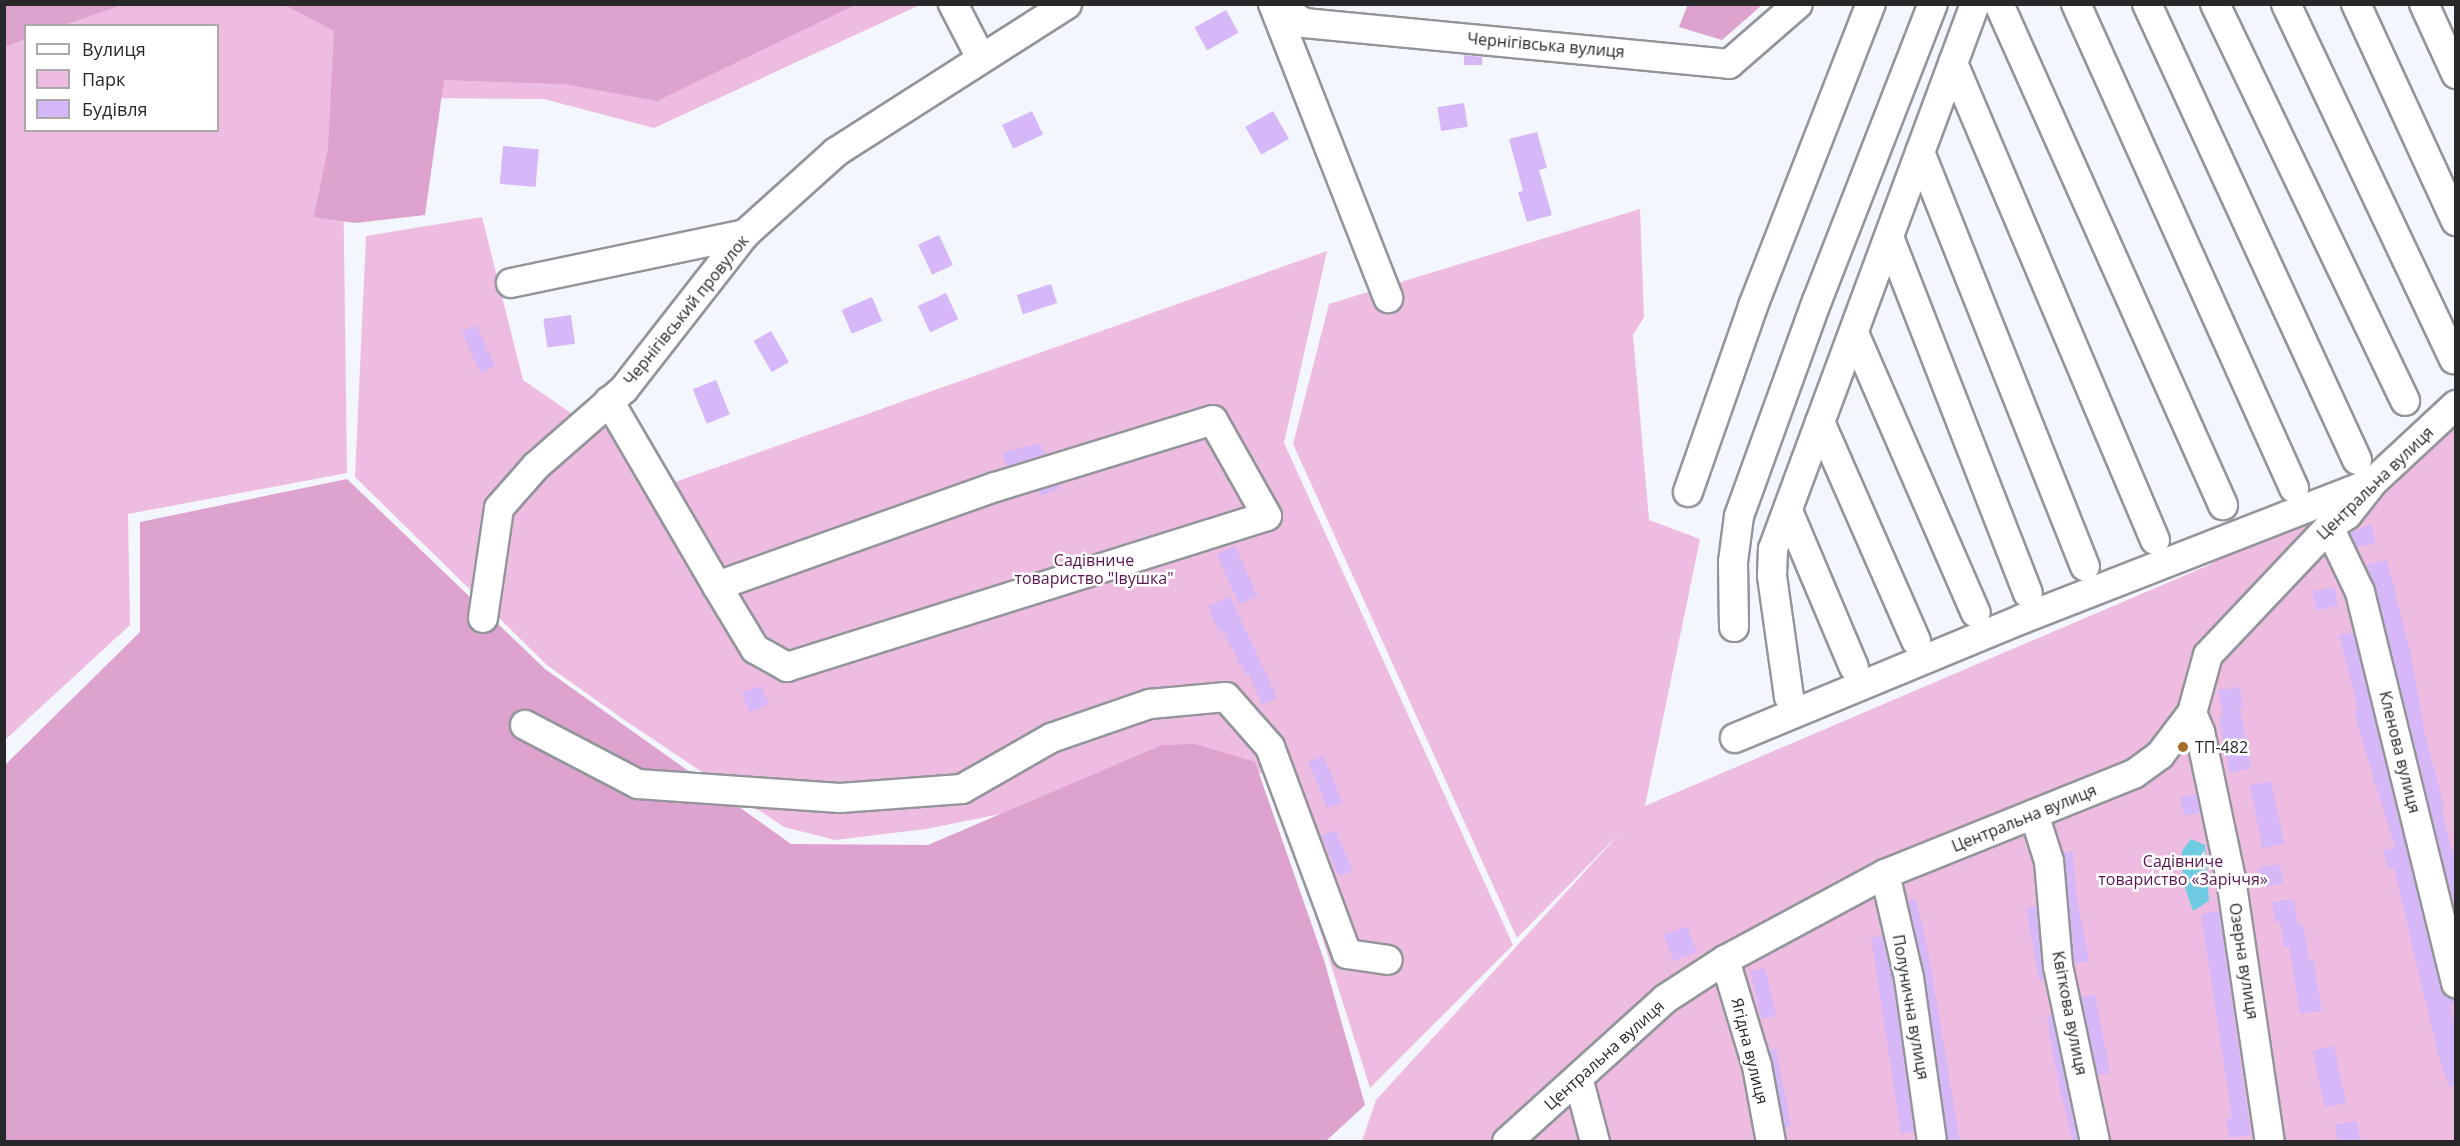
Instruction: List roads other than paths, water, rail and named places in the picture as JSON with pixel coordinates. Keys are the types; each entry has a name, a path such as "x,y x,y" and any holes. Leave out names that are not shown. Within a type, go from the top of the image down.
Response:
{"street":[{"path":"953,4 981,58"},
{"name":"Чернігівський провулок","path":"483,618 499,508 536,466 624,389 746,234 836,152 1067,4"},
{"path":"1275,4 1388,298"},
{"name":"Чернігівська вулиця","path":"1275,4 1304,23 1729,64 1798,4"},
{"path":"1688,492 1753,306 1871,4"},
{"path":"1999,4 2223,505"},
{"path":"2076,4 2294,488"},
{"path":"1735,738 2022,619 2365,471 2147,4"},
{"path":"2214,4 2405,401"},
{"path":"2286,4 2454,359"},
{"path":"2356,4 2456,221"},
{"path":"2424,4 2456,74"},
{"path":"1734,627 1733,562 1739,516 1931,9 1971,16 1773,549 1773,576 1789,697"},
{"path":"1953,63 2155,540"},
{"path":"1920,152 2085,566"},
{"path":"511,283 746,234"},
{"path":"1889,237 2028,593"},
{"path":"1854,333 1976,613"},
{"path":"609,401 717,586 754,649 787,667 1267,516 1213,420 995,487 717,586"},
{"name":"Центральна вулиця","path":"1507,1142 1579,1081 1665,999 1725,960 1885,874 2134,774 2160,754 2192,713 2208,655 2329,526 2347,515 2365,471 2456,405"},
{"path":"1820,422 1916,641"},
{"path":"1788,511 1854,667"},
{"name":"Кленова вулиця","path":"2329,526 2360,592 2456,983"},
{"path":"525,725 638,784 840,798 962,789 1051,738 1150,704 1226,697 1270,747 1347,954 1388,960"},
{"name":"Озерна вулиця","path":"2192,713 2200,732 2231,879 2270,1142"},
{"name":"Квіткова вулиця","path":"2034,814 2049,861 2058,966 2095,1142"},
{"name":"Полунична вулиця","path":"1885,874 1909,978 1932,1142"},
{"name":"Ягідна вулиця","path":"1725,960 1757,1066 1771,1142"},
{"path":"1579,1081 1595,1142"}],"water":[{"path":"2191,839 2205,845 2209,901 2193,911 2183,882 2182,851"}],"place":[{"name":"ТП-482","path":"2183,747"}],"park label":[{"name":"Садівниче товариство \"Івушка\"","path":"1094,569"},
{"name":"Садівниче товариство «Заріччя»","path":"2183,870"}]}
